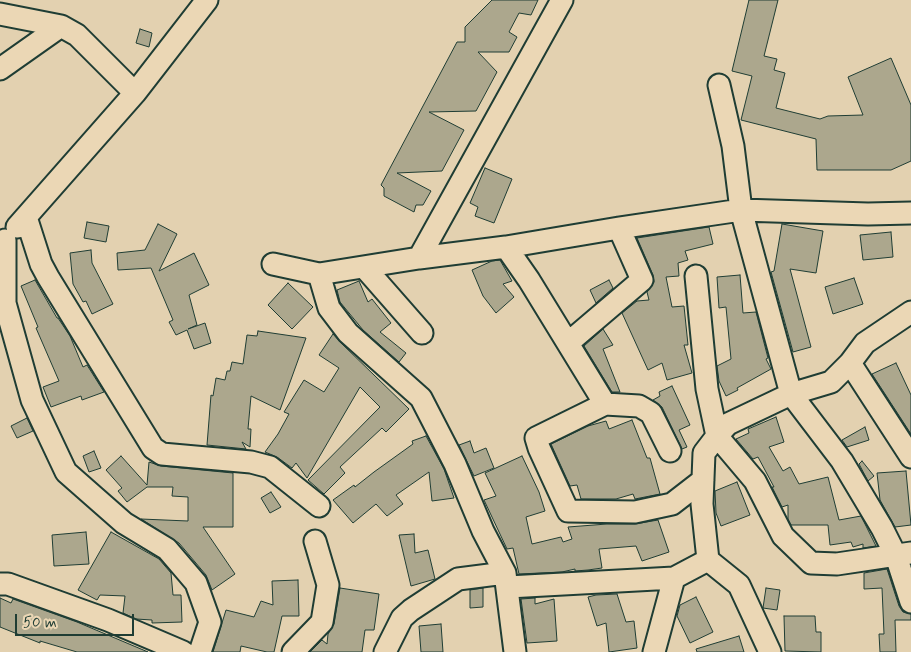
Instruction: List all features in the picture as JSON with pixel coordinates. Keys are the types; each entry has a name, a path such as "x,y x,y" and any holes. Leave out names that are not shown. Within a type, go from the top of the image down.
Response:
{"street":[{"path":"200,652 210,622 196,583 167,549 124,523 66,472 32,400 5,304 2,243 135,93 207,0"},
{"path":"419,258 562,0"},
{"path":"0,14 61,26 77,35 135,93"},
{"path":"0,69 61,26"},
{"path":"719,85 733,146 741,210 791,394 842,461 904,555 911,602"},
{"path":"273,264 319,274 741,210 868,214 911,212"},
{"path":"26,217 41,264 48,277 153,448 162,454 251,462 270,466 319,506"},
{"path":"568,343 642,280 619,228"},
{"path":"506,247 605,404"},
{"path":"365,268 422,332"},
{"path":"319,274 329,308 348,333 422,398 455,464 506,580 515,652"},
{"path":"696,276 708,389 717,436 755,481 783,536 811,563 837,564 876,557 904,555"},
{"path":"770,652 739,585 708,560 702,504 704,453 728,424 791,394 831,382 850,363 865,343 911,312"},
{"path":"850,363 911,457"},
{"path":"670,451 651,413 640,406 605,404 536,438 568,511 635,512 672,504 703,480"},
{"path":"293,652 322,622 328,584 315,541"},
{"path":"385,652 402,618 418,604 458,579 674,578 708,560"},
{"path":"654,652 674,578"},
{"path":"0,584 8,584 108,620 183,652"}],"building":[{"path":"492,0 538,0 531,15 519,13 509,32 517,37 509,52 478,52 497,72 476,111 429,112 464,130 442,171 397,173 431,191 423,205 416,205 414,212 384,196 384,188 381,185 457,42 465,42 465,27"},
{"path":"749,0 778,0 764,56 777,59 774,70 785,73 776,108 820,119 828,116 863,115 848,77 891,58 911,105 911,161 891,170 817,170 816,139 741,120 752,76 732,71"},
{"path":"140,29 152,33 149,47 136,43"},
{"path":"485,168 512,179 494,223 475,216 478,207 470,203"},
{"path":"87,222 109,226 106,242 84,238"},
{"path":"158,224 177,234 159,271 194,253 209,285 189,295 197,325 188,329 205,323 211,343 194,349 187,330 176,335 169,322 173,320 151,268 118,270 117,253 145,250"},
{"path":"782,224 823,231 816,273 790,269 811,347 793,352 771,272 774,271"},
{"path":"709,227 713,244 685,251 688,260 678,263 679,276 666,277 672,307 684,306 688,345 684,345 692,373 667,380 662,363 648,370 622,313 637,301 649,300 647,292 654,282 653,275 637,238"},
{"path":"891,232 893,257 863,260 860,235"},
{"path":"91,250 92,263 113,304 92,314 86,301 83,302 73,284 70,253"},
{"path":"500,260 512,281 503,284 514,297 496,313 483,296 472,270 492,261"},
{"path":"740,275 743,313 756,312 768,358 766,359 771,369 726,396 719,381 717,366 731,359 726,307 719,308 717,277"},
{"path":"854,278 863,304 833,314 825,287"},
{"path":"35,280 70,336 83,367 87,365 104,392 82,400 81,396 51,407 43,387 59,381 36,328 38,327 21,286"},
{"path":"609,280 613,288 596,303 590,290"},
{"path":"359,281 368,302 372,299 391,323 380,332 406,353 399,362 363,330 340,302 337,290"},
{"path":"288,283 313,307 292,329 268,305"},
{"path":"603,329 613,345 603,349 620,392 612,392 584,346"},
{"path":"258,331 306,338 280,410 251,396 248,429 251,429 250,447 242,442 246,449 207,445 211,395 213,396 216,378 225,380 232,362 243,364 247,335 257,336"},
{"path":"333,334 409,409 386,432 382,428 340,467 345,473 324,494 308,480 380,407 360,387 307,478 296,463 292,468 277,457 265,452 289,414 284,412 304,380 324,392 339,368 319,355"},
{"path":"896,363 911,395 911,434 872,374"},
{"path":"672,386 690,425 679,430 687,447 682,449 662,407 653,400 660,396 659,392"},
{"path":"776,417 784,442 769,447 783,471 790,467 799,484 828,477 839,520 861,516 876,546 863,548 863,544 853,547 851,542 830,545 828,525 791,525 788,519 788,505 782,507 758,457 753,459 736,439 749,433 748,429"},
{"path":"27,418 33,431 17,438 11,426"},
{"path":"632,420 647,458 650,458 660,494 635,499 633,494 616,499 581,499 577,485 570,486 551,444 588,426 606,421 609,429"},
{"path":"865,427 869,440 847,447 842,440"},
{"path":"426,436 444,469 454,498 432,501 429,472 396,495 403,504 387,516 376,504 353,523 333,500 354,485 355,487 413,444 412,441"},
{"path":"470,441 474,453 486,448 494,468 474,476 459,445"},
{"path":"94,451 101,468 89,472 83,456"},
{"path":"121,456 147,485 149,462 161,466 233,473 233,527 203,527 235,574 212,590 206,575 179,543 141,519 188,521 188,497 172,496 173,487 147,487 127,502 118,491 122,488 106,470"},
{"path":"522,456 539,492 545,511 526,517 532,544 561,537 563,542 572,539 568,527 635,524 658,520 669,552 642,561 636,546 599,549 602,568 519,574 513,548 507,549 484,500 496,496 485,473"},
{"path":"862,461 874,476 868,481 859,464"},
{"path":"906,471 911,525 895,527 880,500 877,473"},
{"path":"737,482 750,515 721,526 716,513 715,491"},
{"path":"271,492 281,507 270,513 261,498"},
{"path":"86,532 89,564 54,566 52,535"},
{"path":"111,532 159,559 171,573 173,595 181,595 182,622 152,623 152,620 136,619 123,613 125,596 100,595 97,600 78,590"},
{"path":"414,534 415,553 428,550 435,579 411,586 399,535"},
{"path":"887,569 899,606 903,612 911,614 911,620 895,620 896,652 880,652 879,634 884,634 882,588 864,589 864,573"},
{"path":"298,580 299,616 282,616 274,652 241,646 240,652 213,652 226,610 254,617 261,601 273,605 272,581"},
{"path":"340,588 379,594 374,630 365,630 362,652 310,652 322,640 327,644 328,634 334,624"},
{"path":"483,588 483,607 470,608 470,590"},
{"path":"766,588 780,590 777,610 763,608"},
{"path":"617,594 626,622 634,621 637,648 609,652 606,623 597,626 588,597"},
{"path":"696,597 713,632 690,643 677,616 680,605"},
{"path":"0,598 11,603 13,599 77,622 148,652 77,652 40,641 40,643 0,627"},
{"path":"535,598 535,604 554,599 557,641 527,643 521,599"},
{"path":"784,616 815,616 816,632 821,632 821,652 785,651"},
{"path":"441,624 443,652 421,652 419,626"},
{"path":"739,636 744,652 697,652 696,649"}]}
